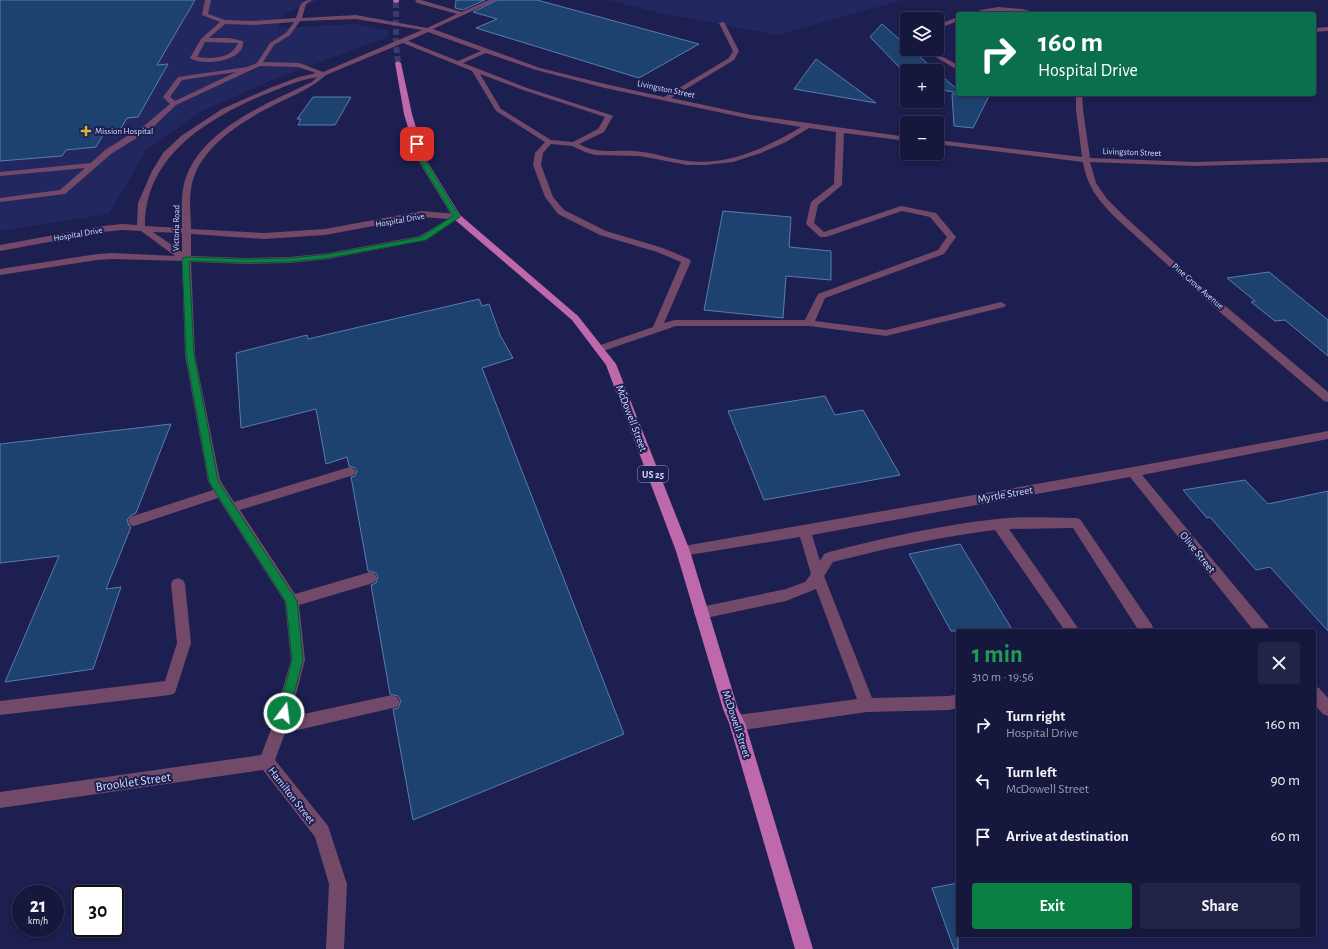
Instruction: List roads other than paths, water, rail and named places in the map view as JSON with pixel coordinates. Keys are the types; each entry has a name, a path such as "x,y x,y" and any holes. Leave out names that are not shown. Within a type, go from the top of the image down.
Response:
{"main road":[{"name":"McDowell Street","path":"398,63 408,114 421,158 457,217 575,318 611,364 683,552 701,613 737,723 804,949"}],"street":[{"name":"Livingston Street","path":"208,0 205,15 224,22 254,23 356,17 429,30 538,69 665,99 751,117 840,131 900,138"},
{"path":"259,64 272,44 288,34 298,20 304,3 309,0"},
{"path":"418,0 420,2 462,14"},
{"name":"Victoria Road","path":"186,259 140,227 140,211 142,204 156,171 166,155 184,138 224,110 301,78 324,74 429,30 493,0"},
{"path":"471,2 475,8"},
{"path":"979,12 985,10 1003,9 1025,12"},
{"path":"944,24 956,20"},
{"path":"202,40 229,40 241,42 241,48 235,54 222,59 199,60 193,58 202,40 224,22"},
{"path":"665,99 732,59 736,51 722,23"},
{"path":"1316,30 1328,29"},
{"path":"403,41 475,71 609,116 601,130 574,144 549,142 498,110 475,71"},
{"path":"458,63 487,50"},
{"path":"938,56 956,67"},
{"path":"0,200 62,192 108,152 148,127 174,104 259,64 299,65 324,74"},
{"path":"274,88 288,73 289,68 282,64"},
{"path":"174,104 166,97 180,78 248,69"},
{"name":"Victoria Road","path":"186,259 187,189 193,169 203,154 216,140 250,114 314,84 324,74"},
{"name":"Pine Grove Avenue","path":"1079,96 1080,123 1092,183 1111,208 1188,278 1328,398"},
{"path":"574,144 581,150 603,154 633,153 661,156 689,163 722,162 736,160 760,151 788,138 807,126"},
{"path":"809,323 821,296 941,252 952,237 933,215 901,208 823,235 810,224 814,204 838,185 840,131"},
{"path":"549,142 539,153 537,165 549,197 561,212 603,233 660,250 686,261 657,329"},
{"name":"Livingston Street","path":"944,143 1088,160 1196,164 1328,160"},
{"path":"0,174 93,165"},
{"name":"Hospital Drive","path":"0,248 103,229 140,227 248,236 287,235 350,228 422,214 457,217"},
{"name":"Hospital Drive","path":"0,272 97,257 126,256 186,259 290,260 329,256 423,238 457,217"},
{"name":"Hamilton Street","path":"186,259 190,354 214,482 292,601 298,660 280,727 266,762 322,832 338,884 335,949"},
{"path":"599,349 675,323 809,323 886,333 1000,305"},
{"name":"Myrtle Street","path":"683,552 1133,472 1328,435"},
{"path":"231,508 350,472"},
{"name":"Olive Street","path":"1133,472 1261,629"},
{"path":"134,521 221,492"},
{"path":"701,613 786,595 810,586 818,577 829,558 884,543 946,531 998,524 1076,523 1146,629"},
{"path":"998,524 1072,629"},
{"path":"805,531 818,577 867,705"},
{"path":"292,601 370,578"},
{"path":"0,708 170,688 184,644 178,584"},
{"path":"1316,694 1328,709"},
{"path":"280,727 392,702"},
{"path":"737,723 867,705 950,703 956,702"},
{"name":"Brooklet Street","path":"0,800 266,762"}],"tunnel":[{"path":"396,2 396,43 398,63"}],"place":[{"name":"Mission Hospital","path":"86,131"}]}
